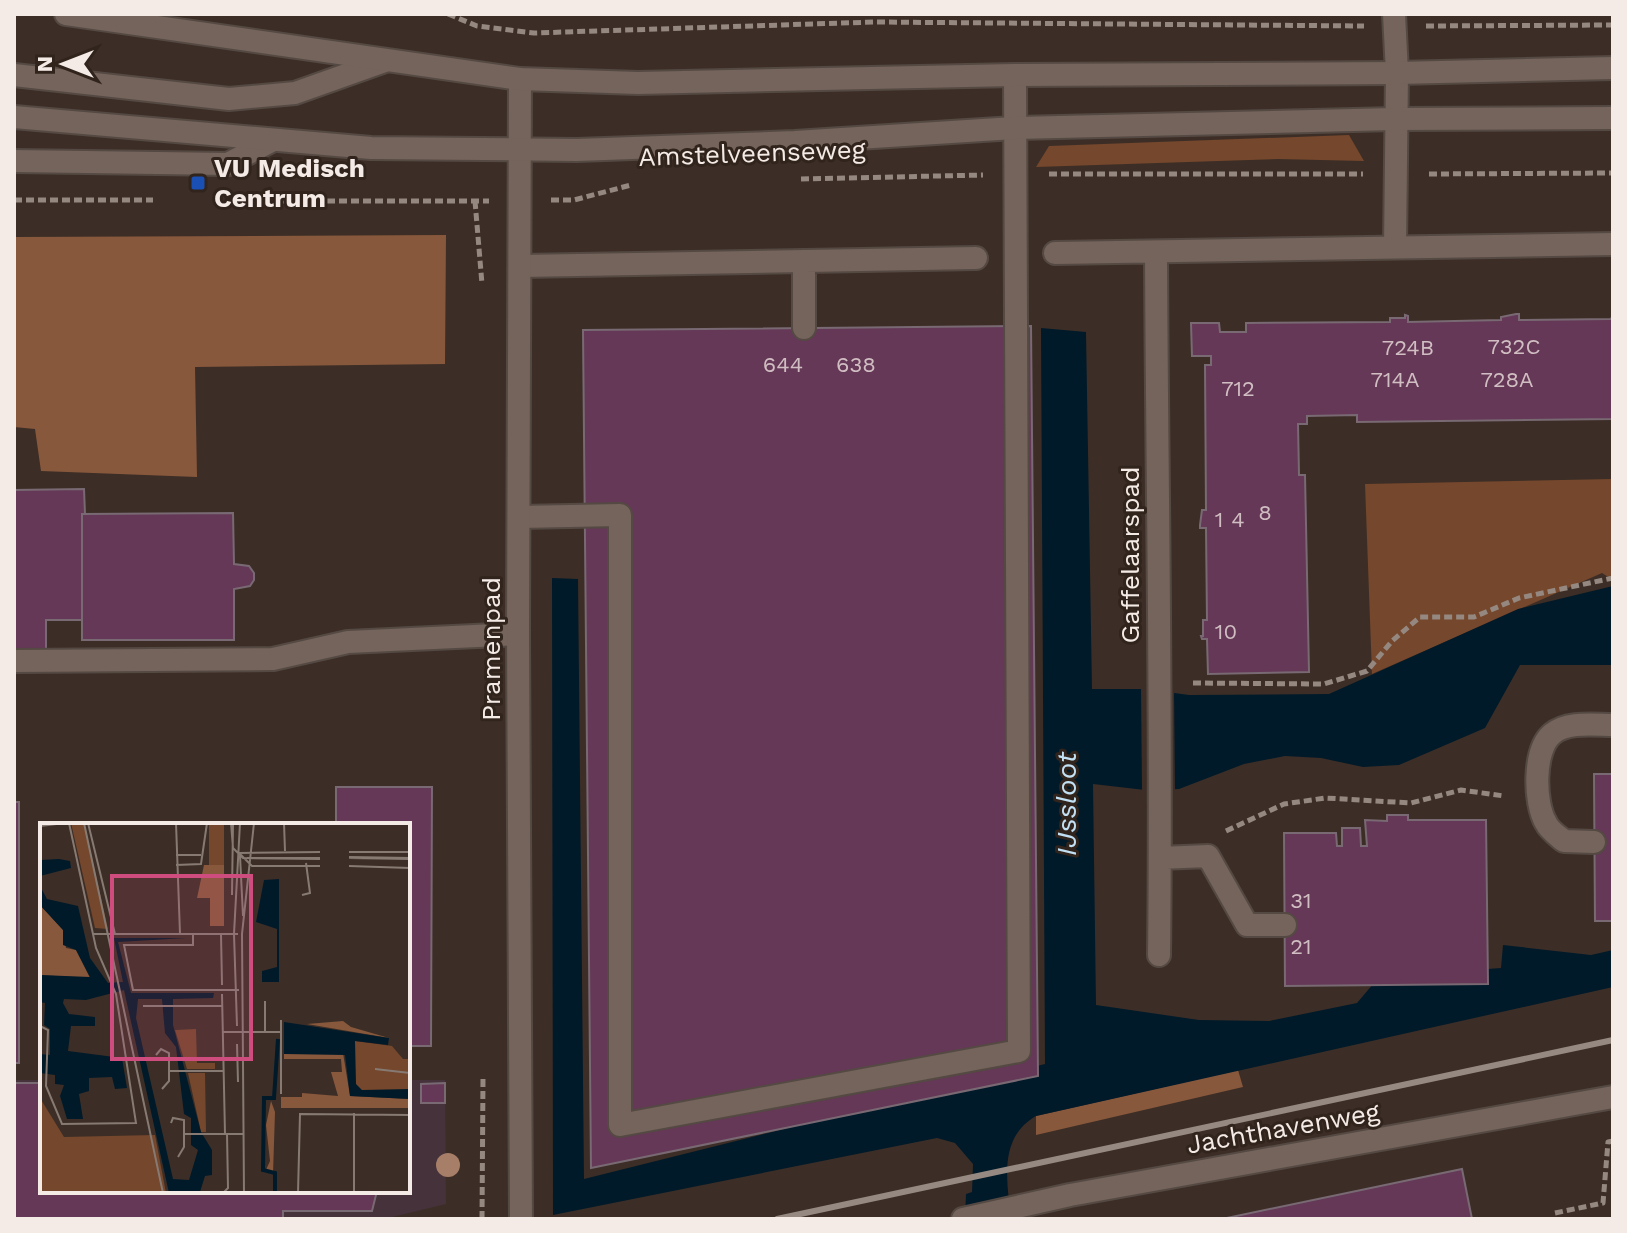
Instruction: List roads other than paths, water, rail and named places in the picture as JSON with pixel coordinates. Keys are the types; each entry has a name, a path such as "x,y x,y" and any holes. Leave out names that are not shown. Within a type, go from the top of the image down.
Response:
{"street":[{"path":"66,14 520,79 638,83 1613,68"},
{"path":"1394,20 1397,73 1395,247"},
{"path":"14,75 229,99 295,93 385,61"},
{"path":"519,517 620,515 620,1125 1019,1051 1015,75"},
{"name":"Pramenpad","path":"515,1215 520,79"},
{"name":"Amstelveenseweg","path":"14,117 371,148 521,149 663,148 1014,128 1395,119 1613,118"},
{"path":"14,161 228,164 273,140"},
{"path":"1055,253 1613,244"},
{"name":"Gaffelaarspad","path":"1156,252 1161,794 1159,955"},
{"path":"521,266 976,258"},
{"path":"804,261 804,328"},
{"path":"14,661 273,659 348,642 518,634"},
{"path":"1594,842 1564,841 1546,824 1539,802 1539,753 1553,733 1575,725 1613,725"},
{"path":"1160,858 1208,856 1247,925 1285,925"},
{"name":"Jachthavenweg","path":"963,1219 1054,1198 1613,1097"}],"water":[{"name":"IJssloot","path":"1041,328 1086,332 1092,689 1145,689 1189,695 1329,694 1518,609 1613,586 1613,665 1520,665 1485,728 1399,765 1363,767 1321,758 1285,756 1244,764 1179,789 1145,790 1093,784 1096,1005 1199,1020 1269,1021 1357,1003 1379,977 1501,968 1503,945 1591,955 1613,950 1613,987 1036,1116 1024,1125 1010,1148 1007,1176 1011,1219 965,1219 966,1194 972,1192 973,1164 955,1143 937,1138 553,1215 552,578 578,579 584,1179 1045,1064"}],"railway":[{"path":"777,1219 1613,1040"}],"place":[{"name":"VU Medisch Centrum","path":"198,183"}]}
